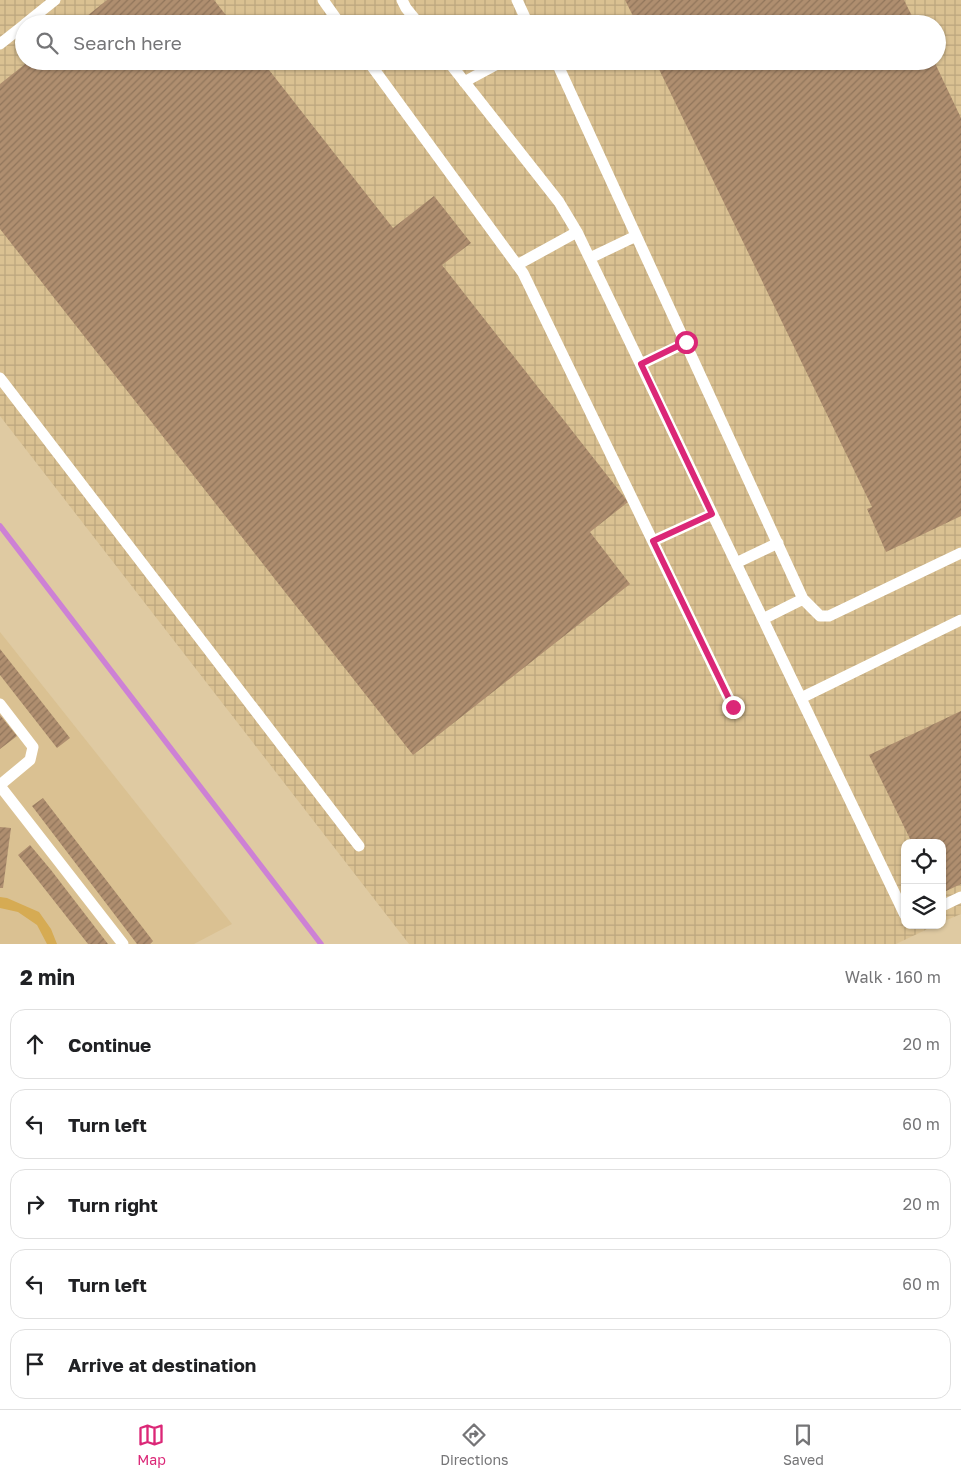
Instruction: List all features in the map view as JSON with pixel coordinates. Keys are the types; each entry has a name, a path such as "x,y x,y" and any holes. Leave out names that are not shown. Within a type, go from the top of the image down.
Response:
{"lane":[{"path":"36,15 55,0"},
{"path":"323,0 334,15"},
{"path":"403,0 413,15"},
{"path":"517,0 524,15"},
{"path":"0,44 15,32"},
{"path":"375,70 523,273 733,707"},
{"path":"455,70 559,202 577,232 901,907"},
{"path":"464,82 486,70"},
{"path":"560,70 803,599 820,616 829,616 961,553"},
{"path":"517,265 577,232"},
{"path":"590,258 636,236"},
{"path":"641,364 686,342"},
{"path":"0,378 359,846"},
{"path":"653,541 712,514"},
{"path":"736,563 778,543"},
{"path":"762,619 803,599"},
{"path":"801,698 961,620"},
{"path":"0,704 32,747 30,760 0,785 123,944"},
{"path":"946,904 961,897"}],"shaded area":[{"path":"0,0 961,0 961,914 946,920 946,839 901,839 901,929 928,929 896,944 409,944 0,416"},
{"path":"0,632 232,924 194,944 0,944"},
{"path":"0,897 7,898 39,912 51,929 57,944 47,944 37,925 18,912 0,908"}],"building":[{"path":"107,0 214,0 226,15 88,15"},
{"path":"625,0 904,0 912,15 632,15"},
{"path":"18,70 269,70 393,228 434,196 471,243 442,265 628,502 590,532 630,584 413,755 0,229 0,84"},
{"path":"659,70 938,70 961,118 961,516 886,552 867,509 872,507"},
{"path":"0,649 70,738 57,748 0,675"},
{"path":"961,711 961,884 946,891 946,839 910,839 869,755"},
{"path":"0,715 17,736 0,749"},
{"path":"43,798 153,941 150,944 137,944 32,806"},
{"path":"0,827 11,828 3,888 0,888"},
{"path":"30,845 108,944 88,944 18,855"}],"waterway":[{"path":"0,526 321,944"}],"route":[{"path":"686,342 641,364 712,514 653,541 733,707"}]}
